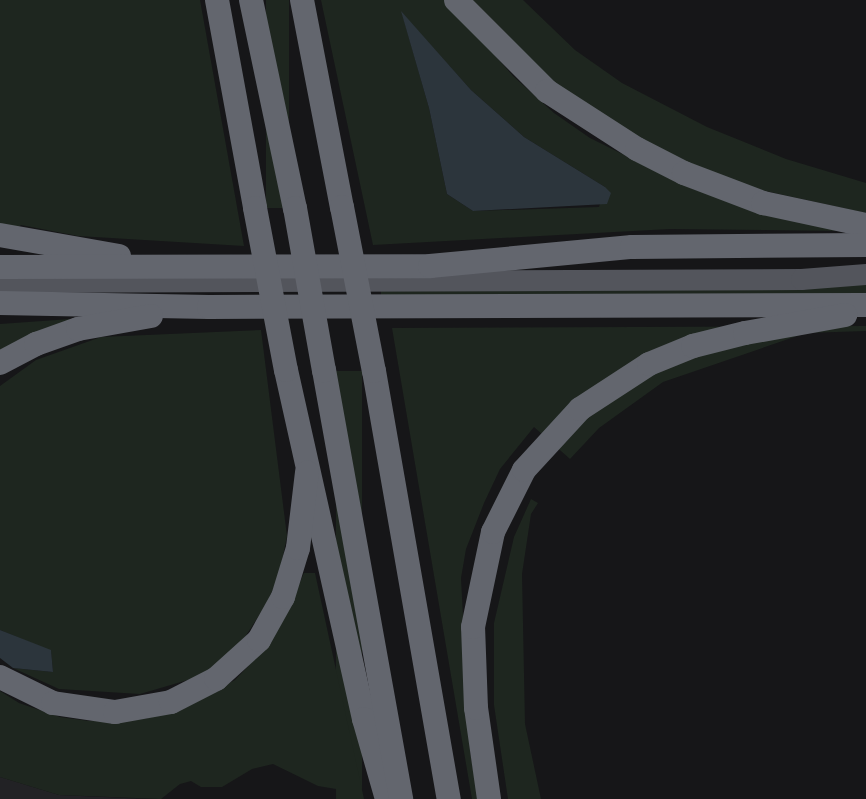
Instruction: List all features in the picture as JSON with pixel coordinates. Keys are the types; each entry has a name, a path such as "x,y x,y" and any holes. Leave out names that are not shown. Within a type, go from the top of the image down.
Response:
{"highway":[{"path":"206,0 225,42"},
{"path":"217,0 307,473 364,719 387,799"},
{"path":"251,0 295,208 401,799"},
{"path":"302,0 374,371 449,799"},
{"path":"456,0 547,91 637,150 710,184 763,203 866,225"},
{"path":"0,235 168,267"},
{"path":"0,267 430,266 632,247 866,245"},
{"path":"0,303 209,307 866,304"},
{"path":"0,363 36,344 78,329 209,307"},
{"path":"489,799 473,669 477,594 502,508 537,452 595,397 648,364 693,346 745,333 866,311"},
{"path":"0,677 53,703 115,712 171,702 216,679 259,640 280,604 298,548 307,473"}],"main road":[{"path":"0,282 801,279 866,274"}],"shaded area":[{"path":"0,0 200,0 244,246 78,236 21,225 0,245"},
{"path":"266,0 289,0 289,208 266,208"},
{"path":"321,0 446,0 513,76 554,113 590,138 695,190 841,231 670,229 373,245","holes":["402,13 471,90 524,137 605,187 599,207 473,211 447,194 429,108"]},
{"path":"469,0 523,0 575,50 622,83 707,127 786,159 866,183 866,213 756,189 687,163 624,131 564,91"},
{"path":"401,11 471,90 524,137 605,187 611,193 607,204 473,211 447,194 429,108"},
{"path":"381,283 866,283 866,297 381,297"},
{"path":"84,318 0,356 0,324"},
{"path":"866,326 866,331 806,333 663,382 599,428 570,459 534,427 500,469 466,549 461,578 470,751 478,799 472,799 392,328"},
{"path":"261,330 287,536 279,576 267,603 245,637 222,661 198,677 140,694 59,689 13,668 53,672 51,651 0,630 0,386 36,360 101,337"},
{"path":"336,371 362,371 362,799 336,799"},
{"path":"531,499 538,503 531,514 522,574 525,724 541,799 508,799 494,705 494,623 514,537"},
{"path":"304,573 315,573 364,799 337,799 336,789 318,786 273,764 252,769 222,787 201,787 191,781 180,784 161,799 59,795 0,777 0,691 19,703 60,717 89,721 144,719 178,711 235,680 256,658 286,614"},
{"path":"0,630 51,650 53,672 13,668 0,658"},
{"path":"0,777 59,795 146,799 0,799"}]}
